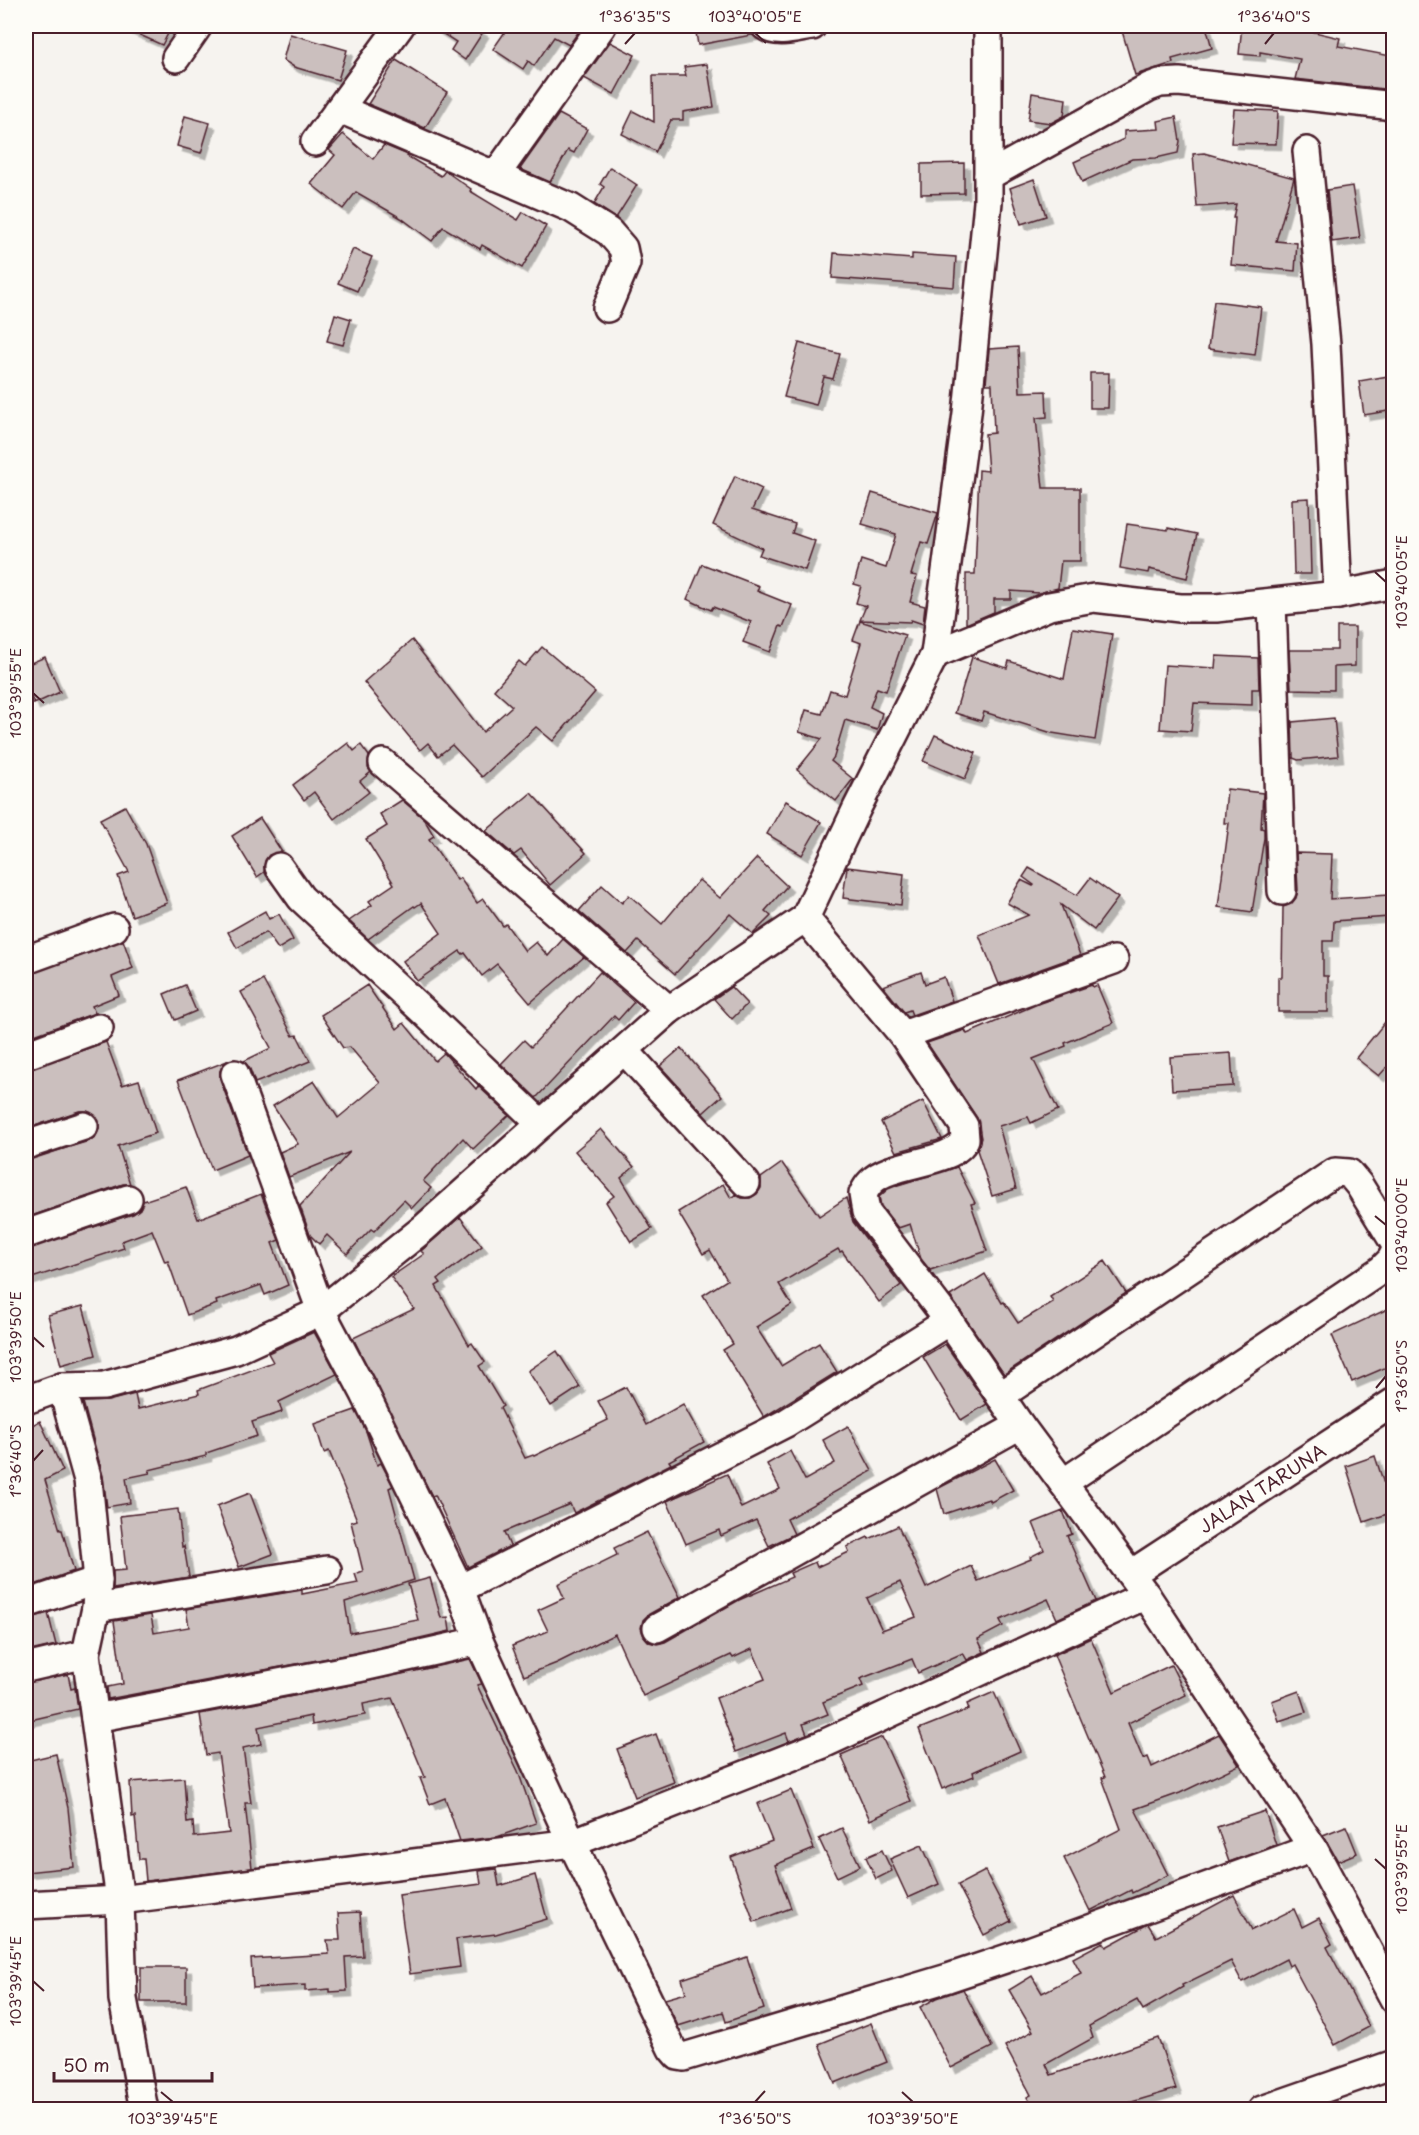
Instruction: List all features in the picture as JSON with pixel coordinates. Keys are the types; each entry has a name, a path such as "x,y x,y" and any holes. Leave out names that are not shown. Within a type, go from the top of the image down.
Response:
{"street":[{"path":"176,58 198,26"},
{"path":"315,142 400,26"},
{"path":"495,176 602,26"},
{"path":"765,26 771,30 786,31 812,26"},
{"path":"26,1400 62,1387 104,1386 236,1350 321,1311 424,1228 669,1010 805,918 856,808 935,654 967,413 988,202 988,26"},
{"path":"988,176 1160,83 1179,82 1394,106"},
{"path":"340,110 571,208 609,232 623,248 626,263 607,308"},
{"path":"1307,151 1326,344 1338,595"},
{"path":"935,654 1049,606 1094,598 1180,608 1216,608 1338,595 1394,584"},
{"path":"1272,603 1282,891"},
{"path":"383,763 669,1010"},
{"path":"279,867 301,898 541,1124"},
{"path":"805,918 903,1035 964,1126 965,1139 956,1150 882,1174 871,1181 862,1194 866,1212 949,1321 1020,1425 1139,1584 1313,1848 1394,1999"},
{"path":"26,960 114,928"},
{"path":"903,1035 1114,960"},
{"path":"26,1055 99,1028"},
{"path":"625,1051 746,1183"},
{"path":"236,1074 321,1311 365,1394 460,1588 479,1641 572,1843 672,2049 678,2056 684,2057 948,1978 1032,1950 1313,1848"},
{"path":"26,1145 84,1126"},
{"path":"1000,1396 1335,1172 1349,1173 1359,1185 1394,1242"},
{"path":"26,1233 128,1199"},
{"path":"1064,1483 1381,1270 1394,1254"},
{"path":"460,1588 786,1423 949,1321"},
{"path":"62,1387 88,1480 98,1580 96,1608 86,1654 120,1900 123,1999 144,2109"},
{"name":"JALAN TARUNA","path":"26,1905 120,1900 572,1843 821,1745 1139,1584 1394,1402"},
{"path":"657,1628 1020,1425"},
{"path":"96,1608 327,1570"},
{"path":"26,1604 98,1580"},
{"path":"95,1718 358,1668 479,1641"},
{"path":"26,1668 86,1654"},
{"path":"1262,2109 1394,2064"}],"building":[{"path":"120,26 172,26 162,45"},
{"path":"431,26 473,26 483,32 465,60 451,50 456,42"},
{"path":"509,26 582,27 569,45 554,37 534,66 528,61 523,69 493,49"},
{"path":"695,26 749,26 752,35 698,45"},
{"path":"1138,26 1206,26 1212,48 1172,59 1173,63 1135,75 1122,31"},
{"path":"1242,26 1303,26 1302,29 1340,38 1338,46 1391,56 1384,89 1295,79 1300,59 1260,52 1260,56 1239,54"},
{"path":"290,34 347,50 338,80 294,67 283,60"},
{"path":"610,42 635,55 614,94 584,78"},
{"path":"396,60 447,92 425,128 368,104"},
{"path":"707,64 714,107 683,112 683,120 671,120 655,153 622,134 633,111 654,122 653,76 686,76 684,67"},
{"path":"1032,93 1066,99 1064,116 1051,123 1028,120"},
{"path":"1234,109 1278,111 1276,144 1231,143"},
{"path":"559,114 587,129 574,153 568,150 550,182 520,169"},
{"path":"185,116 210,123 201,153 177,146"},
{"path":"1176,117 1180,141 1178,153 1156,158 1132,159 1082,182 1074,162 1124,139 1124,131 1159,129 1158,121"},
{"path":"343,134 373,159 384,145 408,155 441,176 445,171 471,189 470,191 518,220 523,212 546,226 522,268 482,245 480,249 443,227 432,241 401,218 356,192 343,209 311,184 335,155 329,150"},
{"path":"1204,153 1294,178 1276,241 1297,243 1295,271 1231,265 1235,218 1233,218 1236,204 1197,207 1193,154"},
{"path":"964,163 964,193 921,194 921,164"},
{"path":"610,167 637,185 616,218 594,204 604,187 600,184"},
{"path":"1034,179 1046,216 1021,224 1010,188"},
{"path":"1352,186 1360,238 1332,242 1327,190"},
{"path":"353,249 372,257 357,291 338,283"},
{"path":"834,253 912,259 912,254 956,257 954,287 832,278"},
{"path":"1214,301 1261,307 1255,355 1208,349"},
{"path":"335,314 351,319 343,345 327,341"},
{"path":"799,343 840,354 833,379 824,377 816,405 784,397"},
{"path":"1018,347 1020,392 1046,391 1047,417 1036,418 1043,488 1080,488 1080,561 1061,561 1058,588 1039,593 1011,591 1011,599 994,599 994,612 966,624 966,574 975,574 979,470 988,471 985,434 994,433 992,384 986,384 989,349"},
{"path":"1090,373 1109,373 1108,408 1090,408"},
{"path":"1394,375 1394,410 1364,415 1359,381"},
{"path":"735,476 762,489 752,510 795,524 792,533 815,541 805,570 759,555 762,548 713,525"},
{"path":"872,493 938,513 928,544 921,542 911,575 917,576 910,602 925,606 923,624 911,620 910,622 860,620 866,606 856,603 861,586 854,584 861,560 886,568 896,534 862,524"},
{"path":"1309,498 1311,574 1294,574 1292,499"},
{"path":"1127,524 1168,530 1168,528 1197,534 1187,578 1149,569 1148,573 1120,568"},
{"path":"702,564 759,586 757,591 792,605 783,627 780,626 770,652 743,642 751,622 713,607 711,610 687,599"},
{"path":"860,621 905,635 886,691 877,688 870,707 882,713 877,730 845,720 831,761 853,779 836,801 797,770 822,739 799,732 806,710 822,714 830,690 845,695 861,643 853,640"},
{"path":"1337,627 1355,627 1355,666 1334,667 1334,690 1291,689 1289,650 1337,650"},
{"path":"1073,628 1112,634 1095,740 1052,733 984,712 981,721 955,713 972,657 1007,668 1009,661 1064,679"},
{"path":"412,640 483,732 512,706 494,690 519,661 525,666 542,647 595,692 553,741 536,727 482,777 452,745 438,756 428,743 420,750 364,682"},
{"path":"1216,656 1258,658 1259,689 1252,689 1252,705 1194,703 1191,731 1160,729 1165,665 1215,668"},
{"path":"45,657 60,692 34,704 26,684 26,665"},
{"path":"1334,718 1338,756 1298,760 1293,758 1292,722"},
{"path":"935,735 976,753 965,779 923,761"},
{"path":"348,743 354,751 361,745 369,756 368,768 371,772 360,781 369,792 334,819 314,792 304,800 293,785"},
{"path":"1227,789 1263,793 1261,828 1264,829 1264,838 1252,912 1218,907 1229,823 1224,823"},
{"path":"531,793 586,853 550,885 521,850 514,855 486,831"},
{"path":"402,800 424,819 434,836 429,839 457,880 460,878 477,903 483,899 503,926 506,924 525,951 536,942 548,956 563,939 584,957 530,1003 497,964 482,976 465,953 460,951 417,981 403,961 441,933 421,903 368,939 349,921 372,905 369,901 394,884 366,839 387,826 380,814"},
{"path":"786,801 821,822 802,855 767,834"},
{"path":"125,806 146,844 167,903 132,916 118,876 129,872 100,819"},
{"path":"260,818 282,852 269,855 265,861 264,872 257,877 232,836"},
{"path":"1296,853 1332,854 1330,899 1388,895 1389,917 1334,921 1333,941 1323,941 1323,976 1328,976 1328,1012 1278,1012 1278,977 1282,977 1283,907 1291,904 1298,890"},
{"path":"757,858 787,886 765,911 771,916 753,934 730,914 675,974 638,941 627,953 579,911 602,885 622,903 629,895 662,924 699,880 720,898"},
{"path":"847,867 904,874 901,905 843,898"},
{"path":"1029,868 1077,895 1090,878 1118,898 1094,930 1061,905 1080,955 999,984 979,935 1029,915 1007,903 1021,880 1034,885 1023,877"},
{"path":"265,911 269,919 279,914 293,940 278,949 266,932 237,948 228,932"},
{"path":"123,940 133,968 112,977 119,995 92,1006 95,1013 26,1038 26,975"},
{"path":"600,972 634,1002 618,1020 614,1016 536,1098 501,1064 524,1040 531,1047"},
{"path":"921,972 925,984 944,977 952,1001 912,1015 910,1010 904,1012 883,986"},
{"path":"263,980 293,1036 297,1035 310,1061 255,1083 244,1061 271,1048 241,992"},
{"path":"185,985 196,1011 175,1020 164,994"},
{"path":"367,985 397,1029 404,1023 435,1061 444,1053 476,1089 478,1086 509,1115 473,1149 463,1138 423,1181 431,1188 412,1208 404,1200 374,1231 371,1229 347,1254 327,1235 319,1244 310,1235 300,1206 350,1152 289,1177 280,1152 298,1144 273,1106 314,1081 338,1118 380,1083 350,1047 343,1048 321,1015"},
{"path":"1092,985 1093,987 1097,985 1113,1023 1033,1059 1058,1110 1031,1123 1028,1117 999,1126 1016,1189 992,1196 977,1150 981,1138 977,1118 927,1043 965,1030 967,1034 1040,1003"},
{"path":"731,987 747,1004 732,1019 714,999"},
{"path":"1394,1011 1394,1059 1379,1076 1356,1058"},
{"path":"106,1042 122,1085 139,1080 156,1133 118,1146 130,1184 123,1184 26,1218 26,1160 89,1141 96,1136 99,1121 95,1115 87,1111 79,1111 26,1129 26,1070"},
{"path":"681,1048 722,1096 703,1113 660,1066"},
{"path":"1231,1053 1233,1086 1172,1090 1170,1057"},
{"path":"227,1061 220,1071 220,1079 248,1155 212,1170 178,1080"},
{"path":"923,1101 942,1139 896,1152 881,1122"},
{"path":"601,1129 634,1167 621,1178 652,1229 631,1242 606,1202 614,1196 575,1151"},
{"path":"782,1163 819,1216 846,1198 853,1222 901,1285 879,1302 842,1251 838,1249 779,1284 792,1305 756,1327 781,1366 819,1343 837,1372 764,1417 723,1350 733,1344 703,1295 727,1280 710,1250 703,1254 678,1212 723,1184 731,1198 736,1195 750,1198 761,1188 761,1178"},
{"path":"957,1167 975,1203 971,1204 987,1251 930,1270 921,1259 910,1224 898,1228 881,1206 879,1197 888,1189 898,1185"},
{"path":"186,1187 198,1219 261,1194 279,1240 272,1243 288,1285 265,1295 261,1285 216,1301 217,1304 187,1315 168,1261 165,1262 152,1230 122,1241 124,1248 26,1280 26,1249 133,1214 140,1209 143,1201"},
{"path":"460,1217 482,1246 438,1279 441,1283 436,1286 469,1345 472,1343 485,1362 479,1366 503,1406 500,1408 525,1458 534,1456 608,1420 598,1401 626,1387 646,1425 683,1404 704,1442 669,1461 671,1464 574,1513 570,1504 504,1532 510,1546 468,1567 435,1495 432,1496 353,1338 414,1309 391,1277 424,1254 421,1251"},
{"path":"1105,1261 1126,1293 1004,1374 950,1296 985,1274 1002,1303 1004,1302 1018,1323 1053,1302 1050,1297"},
{"path":"83,1306 96,1355 61,1365 48,1315"},
{"path":"1394,1306 1394,1364 1352,1382 1332,1335"},
{"path":"314,1332 337,1374 279,1402 282,1412 252,1422 257,1436 206,1453 206,1456 126,1478 130,1503 107,1507 103,1476 83,1402 108,1401 135,1394 138,1409 199,1394 198,1390 273,1362 268,1353"},
{"path":"945,1344 987,1404 961,1420 923,1357"},
{"path":"557,1351 580,1387 551,1406 528,1371"},
{"path":"355,1410 366,1431 377,1465 381,1463 393,1486 389,1488 414,1580 345,1602 350,1633 418,1620 408,1584 430,1578 441,1618 448,1617 450,1631 355,1653 108,1699 107,1687 123,1684 114,1621 151,1615 154,1633 189,1627 186,1609 302,1590 302,1594 358,1583 355,1574 363,1571 351,1522 357,1520 329,1451 324,1453 315,1424"},
{"path":"40,1421 63,1471 45,1480 74,1571 26,1588 26,1428"},
{"path":"848,1426 872,1471 787,1519 794,1534 769,1546 756,1520 721,1536 719,1530 686,1544 667,1501 727,1474 741,1508 780,1489 767,1464 790,1451 805,1480 835,1463 823,1440"},
{"path":"1375,1456 1393,1512 1364,1522 1346,1466"},
{"path":"995,1459 1013,1490 991,1502 989,1499 944,1514 937,1489"},
{"path":"250,1493 273,1554 239,1567 217,1506"},
{"path":"178,1509 182,1547 184,1546 189,1577 113,1589 113,1571 126,1570 120,1516"},
{"path":"1063,1511 1072,1534 1067,1536 1096,1601 1057,1619 1048,1599 1000,1620 1003,1626 978,1639 984,1652 967,1660 963,1653 918,1673 912,1659 860,1679 863,1686 823,1702 828,1714 803,1724 807,1734 789,1741 786,1733 736,1752 716,1698 765,1679 752,1649 733,1658 731,1655 643,1696 615,1634 557,1663 524,1676 512,1646 548,1631 538,1610 564,1598 558,1584 617,1555 614,1548 647,1532 680,1597 649,1614 643,1620 641,1628 644,1636 649,1642 657,1644 665,1642 739,1600 792,1577 790,1573 815,1562 817,1567 849,1552 847,1547 898,1526 926,1588 971,1566 978,1581 1031,1559 1030,1557 1044,1550 1033,1523","holes":["900,1582 916,1617 882,1630 867,1598"]},
{"path":"48,1613 56,1645 26,1652 26,1619"},
{"path":"1091,1638 1114,1692 1171,1665 1186,1695 1128,1723 1143,1759 1148,1757 1152,1767 1219,1734 1239,1765 1180,1793 1135,1809 1168,1875 1132,1893 1131,1890 1090,1911 1064,1858 1121,1829 1102,1778 1105,1777 1054,1655"},
{"path":"470,1659 482,1684 477,1685 518,1771 536,1823 497,1837 460,1841 445,1798 430,1804 420,1778 425,1777 392,1698 363,1704 365,1715 312,1725 311,1716 258,1727 261,1744 243,1748 251,1803 245,1803 252,1868 146,1881 144,1859 139,1859 135,1816 132,1817 130,1782 184,1778 187,1823 193,1822 194,1837 229,1833 218,1753 206,1755 200,1714"},
{"path":"68,1674 71,1689 75,1688 78,1709 26,1721 26,1683"},
{"path":"1299,1691 1306,1712 1279,1721 1272,1701"},
{"path":"994,1692 1020,1751 973,1772 974,1776 942,1789 919,1729 969,1709 967,1704"},
{"path":"656,1734 674,1782 635,1797 617,1749"},
{"path":"882,1737 911,1801 870,1820 841,1755"},
{"path":"56,1754 68,1808 74,1867 26,1872 26,1761"},
{"path":"791,1790 814,1849 775,1865 791,1908 754,1922 731,1857 772,1841 757,1804"},
{"path":"1265,1811 1276,1845 1229,1862 1217,1827"},
{"path":"1346,1826 1357,1853 1338,1861 1323,1835"},
{"path":"842,1828 860,1866 837,1877 819,1839"},
{"path":"922,1845 939,1884 908,1898 890,1859"},
{"path":"882,1850 892,1871 876,1879 866,1857"},
{"path":"496,1869 499,1886 535,1875 547,1919 496,1934 456,1939 460,1967 410,1974 399,1895 481,1884 479,1871"},
{"path":"985,1871 1011,1921 984,1935 958,1885"},
{"path":"1234,1895 1252,1930 1294,1909 1302,1927 1319,1918 1332,1944 1327,1947 1369,2027 1335,2045 1292,1964 1289,1966 1286,1959 1242,1982 1231,1961 1182,1985 1183,1987 1143,2010 1137,2000 1089,2026 1093,2038 1046,2064 1051,2075 1158,2038 1176,2089 1108,2109 1034,2109 1027,2097 1031,2095 1005,2046 1033,2031 1009,1990 1032,1976 1042,1993 1081,1973 1073,1958 1103,1942 1106,1947 1148,1924 1156,1937"},
{"path":"360,1912 363,1956 345,1957 347,1991 330,1992 330,1989 305,1991 305,1985 253,1988 251,1959 329,1954 327,1940 340,1940 338,1913"},
{"path":"747,1957 764,2009 726,2022 723,2012 678,2026 665,1999 686,1993 682,1979"},
{"path":"141,1967 186,1967 186,2002 141,2002"},
{"path":"963,1989 992,2047 951,2068 920,2007"},
{"path":"871,2023 887,2062 835,2083 819,2044"}]}
